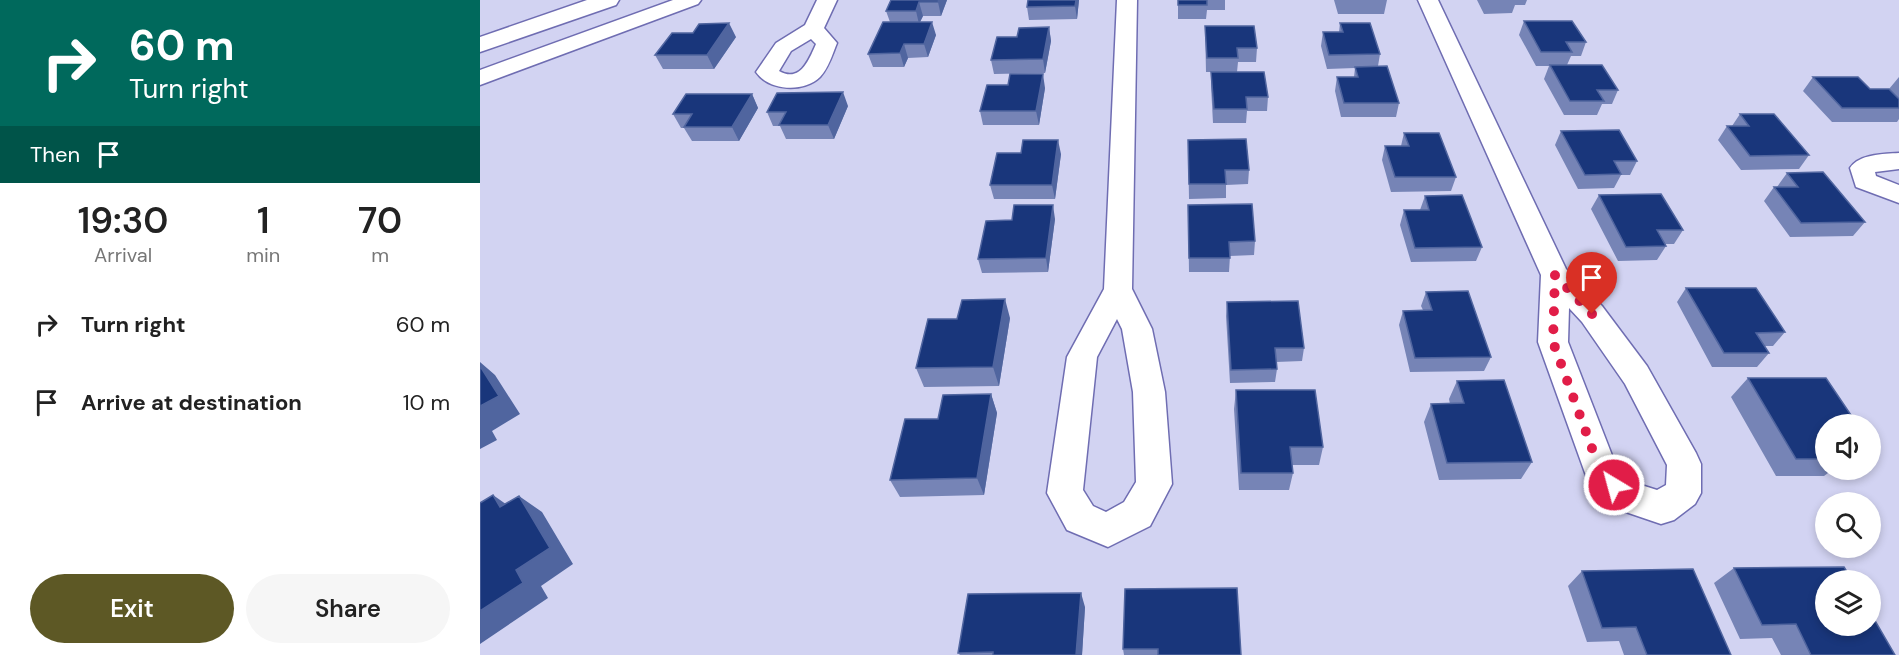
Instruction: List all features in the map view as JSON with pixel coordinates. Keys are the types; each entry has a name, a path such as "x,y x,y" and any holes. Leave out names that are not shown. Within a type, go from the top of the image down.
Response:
{"main road":[{"path":"480,26 556,0"},
{"path":"480,45 608,0"}],"street":[{"path":"480,78 691,0"},
{"path":"813,29 827,0"},
{"path":"1118,289 1137,329 1149,392 1154,484 1137,514 1108,530 1080,518 1065,493 1082,357 1118,289 1127,0"},
{"path":"1428,0 1555,275 1592,314 1635,375 1684,464 1683,493 1660,508 1628,497 1601,473 1553,342 1555,275"},
{"path":"1899,161 1878,162 1862,168 1864,181 1899,195"}],"building":[{"path":"891,0 939,0 938,2 919,2 916,11 886,11"},
{"path":"1028,0 1076,0 1075,6 1027,7"},
{"path":"1178,0 1207,0 1207,5 1178,5"},
{"path":"1524,21 1572,21 1586,42 1566,42 1572,52 1541,52"},
{"path":"883,22 932,22 924,44 904,44 900,53 868,54"},
{"path":"729,23 707,55 655,55 672,33 693,33 699,24"},
{"path":"1340,23 1370,23 1380,54 1329,55 1323,32 1343,32"},
{"path":"1205,26 1254,26 1257,48 1237,48 1238,58 1207,58"},
{"path":"1049,27 1043,59 991,60 997,37 1017,37 1019,28"},
{"path":"1550,65 1602,65 1618,90 1597,90 1604,101 1570,101"},
{"path":"1387,66 1399,103 1344,103 1337,77 1358,77 1355,67"},
{"path":"1211,72 1264,72 1268,97 1246,97 1247,109 1214,109"},
{"path":"1010,74 1043,74 1036,111 980,111 987,85 1008,85"},
{"path":"1813,77 1858,77 1870,89 1889,89 1899,99 1899,108 1842,108"},
{"path":"843,92 828,125 779,125 786,112 767,112 777,93"},
{"path":"686,94 752,94 732,127 684,127 692,114 673,114"},
{"path":"1740,114 1774,114 1809,155 1750,156 1727,126 1749,126"},
{"path":"1619,130 1637,161 1614,161 1621,174 1585,175 1561,131"},
{"path":"1404,133 1439,133 1456,177 1395,177 1385,146 1409,146"},
{"path":"1246,139 1249,170 1225,170 1226,184 1189,184 1188,140"},
{"path":"1023,140 1058,140 1052,185 990,185 997,153 1021,153"},
{"path":"1823,172 1865,222 1801,223 1774,187 1798,187 1787,173"},
{"path":"1661,194 1683,230 1657,230 1666,246 1626,247 1599,195"},
{"path":"1462,195 1482,247 1415,248 1404,210 1429,210 1425,196"},
{"path":"1252,204 1255,241 1229,242 1230,258 1189,258 1188,205"},
{"path":"1014,205 1053,205 1046,258 978,259 986,221 1012,220"},
{"path":"1686,288 1756,288 1785,332 1756,333 1769,353 1724,353"},
{"path":"1468,291 1491,357 1415,358 1403,311 1432,310 1426,292"},
{"path":"1005,299 993,367 916,368 928,319 957,319 962,300"},
{"path":"1298,301 1304,348 1275,348 1277,369 1231,370 1227,302"},
{"path":"480,366 499,396 480,406"},
{"path":"1748,378 1826,378 1850,414 1815,414 1815,459 1796,459"},
{"path":"1504,380 1532,462 1447,463 1431,404 1464,403 1457,381"},
{"path":"1236,390 1315,390 1323,447 1290,447 1293,473 1241,473"},
{"path":"991,394 977,478 890,480 905,419 938,419 943,395"},
{"path":"493,495 500,507 519,496 550,548 516,570 523,583 480,611 480,503"},
{"path":"1844,567 1846,570 1815,570 1815,636 1881,636 1881,631 1895,655 1811,655 1796,624 1762,625 1734,568"},
{"path":"1693,569 1731,655 1647,655 1636,627 1602,628 1582,571"},
{"path":"1237,588 1241,655 1158,655 1158,649 1123,649 1125,589"},
{"path":"1081,593 1076,655 958,653 968,594"}],"route":[{"path":"1592,314 1555,275 1553,342 1601,473 1614,485"}]}
